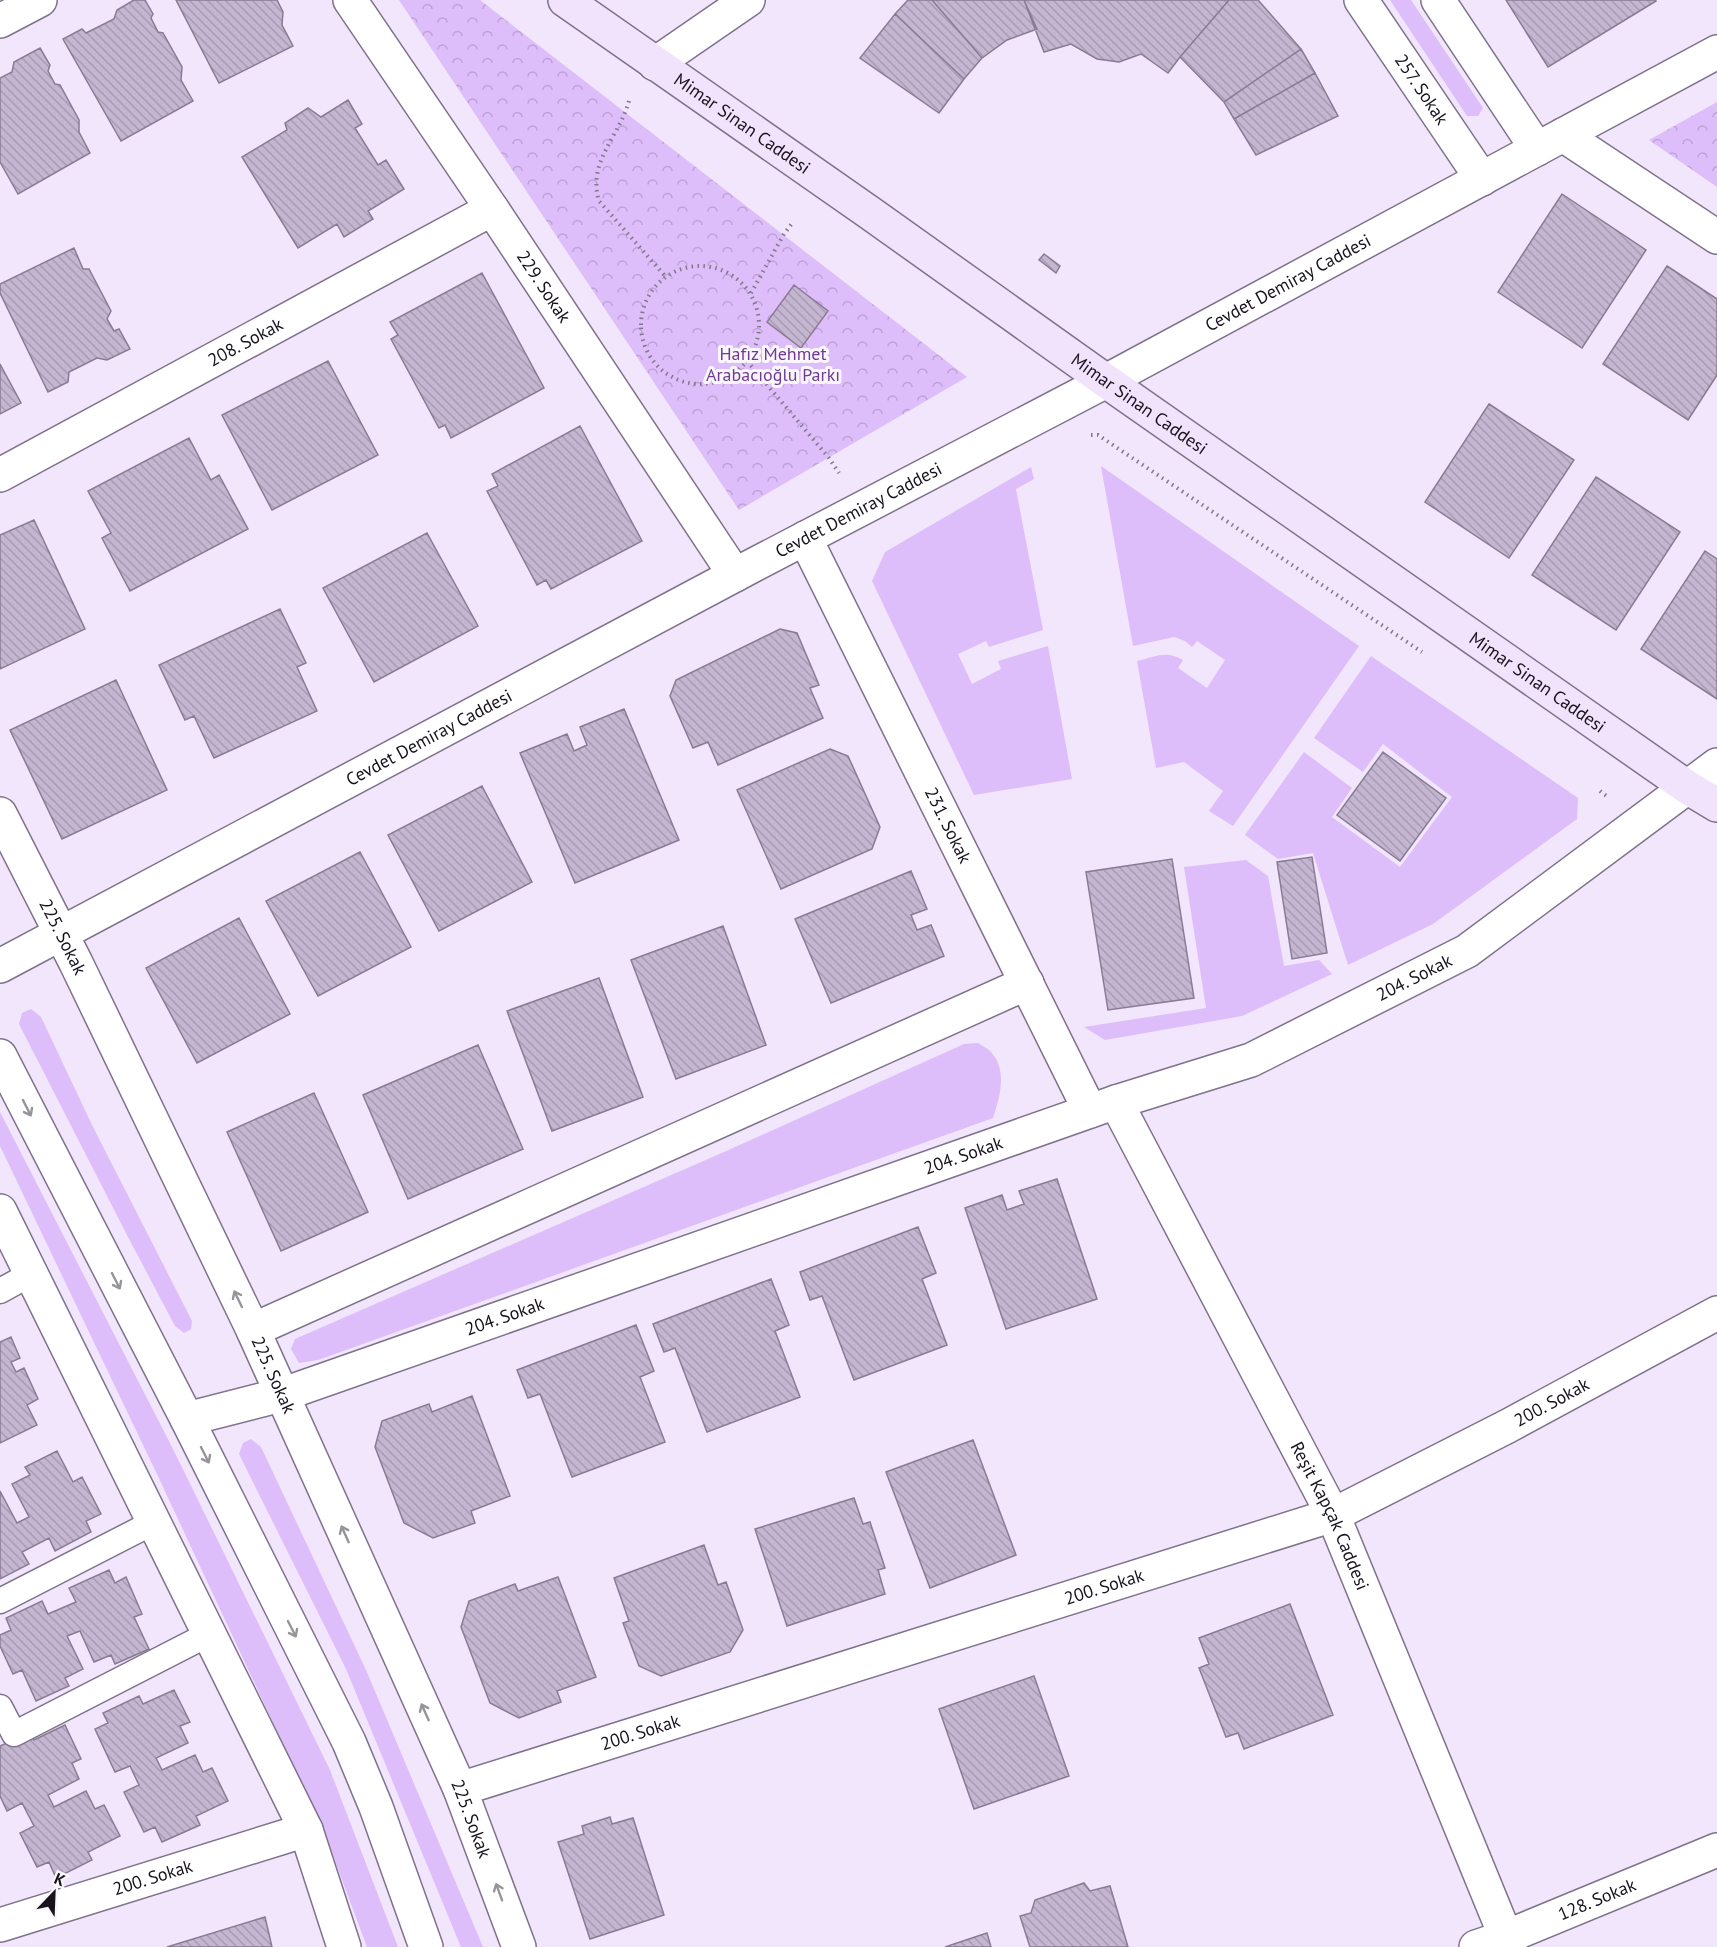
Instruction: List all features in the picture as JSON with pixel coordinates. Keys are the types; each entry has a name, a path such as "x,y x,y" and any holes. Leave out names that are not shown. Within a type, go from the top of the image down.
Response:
{"main road":[{"name":"Mimar Sinan Caddesi","path":"565,0 1106,381 1717,805"}],"street":[{"path":"0,21 40,0"},
{"name":"229. Sokak","path":"350,0 735,575"},
{"path":"655,64 748,0"},
{"name":"257. Sokak","path":"1361,0 1482,178"},
{"path":"1438,0 1550,142 1717,237"},
{"name":"Cevdet Demiray Caddesi","path":"0,966 735,575 1106,381 1717,52"},
{"name":"208. Sokak","path":"0,475 492,209"},
{"name":"231. Sokak","path":"806,538 1027,983 1103,1107"},
{"name":"204. Sokak","path":"187,1419 281,1395 1103,1107 1251,1060 1467,951 1717,765"},
{"name":"225. Sokak","path":"0,814 61,933 253,1330 460,1788 519,1947"},
{"path":"253,1330 1027,983"},
{"path":"0,1056 187,1419 349,1742 376,1806 426,1947"},
{"name":"Reşit Kapçak Caddesi","path":"1103,1107 1334,1515 1498,1944"},
{"path":"0,1211 306,1830 344,1947"},
{"name":"200. Sokak","path":"460,1788 1334,1515 1508,1426 1717,1313"},
{"name":"200. Sokak","path":"0,1925 306,1830"},
{"name":"128. Sokak","path":"1498,1944 1717,1850"}],"lane":[{"path":"0,1291 31,1274"},
{"path":"0,1601 154,1522"},
{"path":"0,1707 14,1734 209,1634"}],"path":[{"path":"629,101 626,113 600,163 596,190 599,201 665,276"},
{"path":"751,293 793,222"},
{"path":"702,265 721,268 738,278 751,293 759,312 760,333 754,352 741,369 724,380 704,384 685,383 667,375 653,362 644,345 640,326 643,307 652,290 665,276 683,267 702,265"},
{"path":"747,361 839,473"},
{"path":"644,366 653,362"}],"green space":[{"name":"Hafız Mehmet Arabacıoğlu Parkı","path":"399,0 480,0 967,377 739,510"},
{"path":"1390,0 1411,0 1483,108 1478,116 1467,116"},
{"path":"1717,102 1717,187 1649,140"},
{"path":"1101,466 1359,646 1233,826 1209,811 1223,791 1184,762 1156,768 1137,661 1160,655 1177,657 1183,660 1178,668 1207,688 1225,660 1197,641 1192,647 1185,641 1174,637 1133,646"},
{"path":"1031,467 1034,479 1016,489 1043,630 989,647 986,641 958,654 972,684 1001,669 998,661 1048,646 1072,779 974,795 872,581 885,552"},
{"path":"1371,656 1578,798 1577,819 1433,924 1348,965 1313,853 1278,859 1245,835 1304,752 1352,788 1332,817 1400,867 1452,797 1383,744 1363,772 1314,738"},
{"path":"1246,860 1268,876 1284,966 1319,960 1332,974 1242,1016 1105,1040 1084,1027 1206,1008 1184,867"},
{"path":"31,1009 41,1017 92,1125 192,1321 191,1329 184,1333 175,1326 19,1024 22,1013"},
{"path":"978,1043 996,1058 1001,1074 1000,1092 993,1118 318,1360 299,1363 291,1349 295,1339 724,1152 964,1044"},
{"path":"0,1112 174,1451 330,1770 398,1947 367,1947 325,1834 156,1472 0,1146"},
{"path":"251,1439 261,1447 366,1670 483,1947 461,1947 346,1669 239,1454 243,1443"}],"building":[{"path":"134,0 145,0 153,14 151,18 158,32 163,33 182,67 181,80 193,101 121,141 63,39 82,29 86,33 114,19 117,10"},
{"path":"176,0 277,0 283,12 282,25 293,46 219,83"},
{"path":"908,0 932,0 982,58 964,79 895,14"},
{"path":"932,0 1024,0 1037,29 1007,40 982,58"},
{"path":"1024,0 1229,0 1168,73 1141,54 1119,62 1097,59 1071,44 1044,52"},
{"path":"1229,0 1258,0 1301,49 1224,102 1180,57"},
{"path":"1506,0 1655,0 1656,1 1548,67"},
{"path":"895,14 964,79 939,113 860,58"},
{"path":"40,48 50,65 48,71 55,84 60,85 79,120 79,132 90,153 18,194 0,162 0,78 12,72 14,62"},
{"path":"1301,49 1315,73 1234,119 1224,102"},
{"path":"1315,73 1338,116 1256,155 1234,119"},
{"path":"348,100 362,124 355,128 378,165 386,160 404,189 368,211 373,219 344,237 337,224 298,248 242,157 287,130 285,123 308,108 321,117"},
{"path":"1562,194 1646,250 1582,348 1498,292"},
{"path":"74,248 83,269 89,269 111,311 107,319 114,331 119,329 130,349 107,360 97,358 69,372 68,382 48,392 0,293 0,284"},
{"path":"1044,254 1060,266 1056,273 1039,260"},
{"path":"1667,266 1717,299 1717,375 1688,420 1603,364"},
{"path":"482,273 544,388 451,438 445,425 439,428 391,339 398,335 390,322"},
{"path":"794,285 828,311 801,348 767,322"},
{"path":"328,361 378,455 272,510 222,415"},
{"path":"0,364 21,403 0,414"},
{"path":"1489,404 1574,460 1509,558 1425,502"},
{"path":"580,426 642,541 551,589 546,580 537,585 487,491 498,486 492,474"},
{"path":"189,438 211,480 219,475 248,529 130,591 102,538 111,533 88,491"},
{"path":"1596,477 1680,532 1616,630 1532,575"},
{"path":"34,520 85,629 0,669 0,535"},
{"path":"427,533 478,626 374,682 323,588"},
{"path":"1705,551 1717,559 1717,699 1641,649"},
{"path":"280,609 306,663 297,667 317,711 214,758 194,716 185,720 159,665"},
{"path":"780,629 797,633 819,685 810,688 823,718 718,765 708,742 693,748 670,696 676,680"},
{"path":"116,680 167,790 62,839 10,730"},
{"path":"624,709 679,840 575,883 520,753 567,734 574,751 587,745 580,727"},
{"path":"830,749 848,756 880,827 872,849 781,889 737,790"},
{"path":"1383,752 1446,798 1400,861 1337,815"},
{"path":"482,786 532,882 439,931 388,835"},
{"path":"360,852 411,947 318,996 266,901"},
{"path":"1312,857 1327,953 1292,959 1277,862"},
{"path":"1172,859 1194,998 1108,1010 1086,872"},
{"path":"911,871 927,909 911,915 917,930 931,925 944,956 831,1003 795,919"},
{"path":"239,918 290,1014 197,1063 146,968"},
{"path":"723,926 766,1045 676,1079 631,960"},
{"path":"599,978 643,1097 552,1131 507,1011"},
{"path":"478,1045 523,1149 408,1199 363,1095"},
{"path":"314,1093 368,1212 281,1251 227,1132"},
{"path":"1057,1179 1097,1299 1006,1329 965,1208 1002,1195 1007,1210 1024,1204 1019,1191"},
{"path":"918,1227 936,1273 922,1279 947,1345 854,1380 822,1296 810,1300 800,1272"},
{"path":"771,1279 789,1325 775,1331 800,1397 707,1432 675,1348 664,1352 653,1324"},
{"path":"636,1325 654,1371 640,1377 665,1442 572,1477 540,1394 528,1398 517,1370"},
{"path":"11,1337 20,1358 11,1362 16,1372 24,1368 38,1399 27,1405 37,1425 0,1443 0,1342"},
{"path":"472,1396 510,1496 471,1511 475,1523 433,1538 404,1523 375,1447 382,1421 429,1404 432,1412"},
{"path":"973,1440 1016,1555 930,1588 886,1472"},
{"path":"57,1451 73,1482 82,1477 101,1514 86,1521 91,1532 55,1551 49,1538 22,1552 29,1564 0,1579 0,1491 17,1523 29,1517 12,1484 30,1475 25,1467"},
{"path":"854,1498 863,1524 870,1522 885,1568 878,1570 885,1594 787,1626 755,1529"},
{"path":"704,1545 718,1585 726,1582 743,1630 730,1652 661,1676 639,1666 623,1623 629,1621 614,1578"},
{"path":"109,1570 115,1583 126,1577 142,1614 134,1617 149,1649 115,1664 111,1655 94,1662 80,1631 67,1636 83,1669 65,1678 69,1686 36,1701 22,1670 13,1674 0,1646 0,1635 11,1630 6,1618 42,1601 48,1614 76,1602 69,1588"},
{"path":"558,1577 596,1677 557,1691 561,1702 519,1718 490,1703 461,1627 469,1601 515,1584 518,1591"},
{"path":"1290,1604 1333,1715 1244,1749 1238,1733 1226,1737 1199,1668 1209,1664 1199,1638"},
{"path":"1034,1676 1069,1776 974,1809 939,1709"},
{"path":"174,1690 190,1722 180,1726 188,1743 156,1758 162,1770 195,1755 203,1772 212,1768 228,1801 196,1816 200,1825 162,1842 155,1827 144,1832 124,1792 139,1785 130,1766 115,1772 95,1729 108,1723 103,1713 139,1696 143,1704"},
{"path":"65,1725 81,1759 72,1763 79,1779 48,1795 54,1807 86,1791 95,1809 104,1805 120,1836 88,1852 92,1860 56,1878 49,1862 37,1867 20,1833 34,1826 22,1803 7,1811 0,1796 0,1746 30,1732 34,1740"},
{"path":"610,1817 612,1824 633,1818 664,1915 590,1939 558,1842 584,1834 582,1826"},
{"path":"1084,1883 1090,1891 1110,1886 1128,1947 1030,1947 1020,1916 1031,1913 1035,1900"},
{"path":"265,1917 272,1947 167,1947"},
{"path":"987,1933 991,1947 945,1947"}]}
